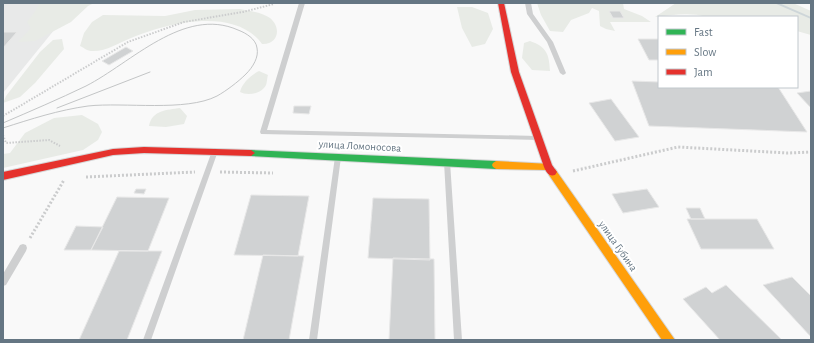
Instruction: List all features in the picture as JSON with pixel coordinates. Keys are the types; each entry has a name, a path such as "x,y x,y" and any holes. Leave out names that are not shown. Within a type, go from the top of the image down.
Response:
{"street":[{"path":"501,3 515,72 548,167"},
{"name":"улица Ломоносова","path":"3,176 113,152 144,150 215,151 548,167"},
{"name":"улица Губина","path":"548,167 669,340"}],"lane":[{"path":"302,3 263,132 537,138"},
{"path":"528,3 530,14 550,42 563,73"},
{"path":"147,340 215,151"},
{"path":"313,340 338,157"},
{"path":"447,162 458,340"},
{"path":"3,282 23,248"}],"path":[{"path":"3,116 128,42 184,22 243,12 274,4"},
{"path":"3,135 6,143 49,140 62,147"},
{"path":"678,147 788,153 811,152"},
{"path":"23,248 66,178"}],"shaded area":[{"path":"3,3 76,3 3,93"},
{"path":"40,3 94,3 88,6 71,22 35,41 18,42 31,28 27,22"},
{"path":"537,3 623,3 624,9 642,16 651,22 610,22 615,31 606,29 600,26 599,11 592,8 589,13 571,20 563,32 550,31 541,15"},
{"path":"676,3 793,3 811,11 811,35 798,31 798,16 704,16 688,14 655,17"},
{"path":"457,7 472,7 488,13 493,29 485,44 472,47 462,28"},
{"path":"240,9 259,13 270,18 276,26 277,31 275,39 267,44 262,44 250,32 235,25 218,21 200,21 162,27 102,50 90,51 80,46 84,33 92,22 103,15 165,16 195,10"},
{"path":"62,39 64,49 35,83 20,97 3,103 6,96 40,52 53,40"},
{"path":"530,41 536,43 546,52 549,60 550,71 532,70 522,58 524,43"},
{"path":"259,71 268,75 264,88 254,93 246,94 240,92 247,80"},
{"path":"180,108 187,116 184,124 166,127 149,126 153,117 157,114 165,110"},
{"path":"82,115 98,124 102,132 98,140 83,150 3,168 3,154 10,153 25,133 54,118"}],"building":[{"path":"609,11 620,11 624,18 613,18"},
{"path":"3,32 17,32 3,48"},
{"path":"638,39 658,39 658,60 649,60"},
{"path":"126,47 133,51 109,65 102,61"},
{"path":"632,81 658,82 658,88 779,88 807,132 649,126"},
{"path":"811,91 811,108 797,93"},
{"path":"611,99 639,137 615,141 589,103"},
{"path":"294,106 311,106 309,114 293,113"},
{"path":"136,189 146,189 144,194 134,193"},
{"path":"647,189 659,207 623,213 612,194"},
{"path":"251,195 309,196 298,256 234,255"},
{"path":"117,197 169,198 148,251 91,250"},
{"path":"373,198 429,199 430,260 368,258"},
{"path":"686,208 700,208 705,219 691,219"},
{"path":"687,219 757,219 774,249 701,249"},
{"path":"76,226 103,227 91,250 64,250"},
{"path":"119,251 162,251 127,340 79,340"},
{"path":"263,255 304,256 289,340 243,340"},
{"path":"393,258 434,259 435,340 389,340"},
{"path":"792,277 811,296 811,337 763,285"},
{"path":"726,285 782,340 720,340 683,299 706,287 712,293"}],"waterway":[{"path":"776,3 811,18"}],"tram line":[{"path":"3,123 86,86 159,40 178,31 198,25 218,25 244,33 253,39 256,45 256,58 246,74 221,94 204,101 189,104 154,106 88,106 56,112 3,128"},
{"path":"57,108 150,72"}],"traffic: fast":[{"path":"251,153 496,165"}],"traffic: slow":[{"path":"496,165 548,167"},
{"path":"552,172 669,340"}],"traffic: jam":[{"path":"501,3 515,72 548,167 552,172"},
{"path":"3,176 113,152 144,150 251,153"}]}
